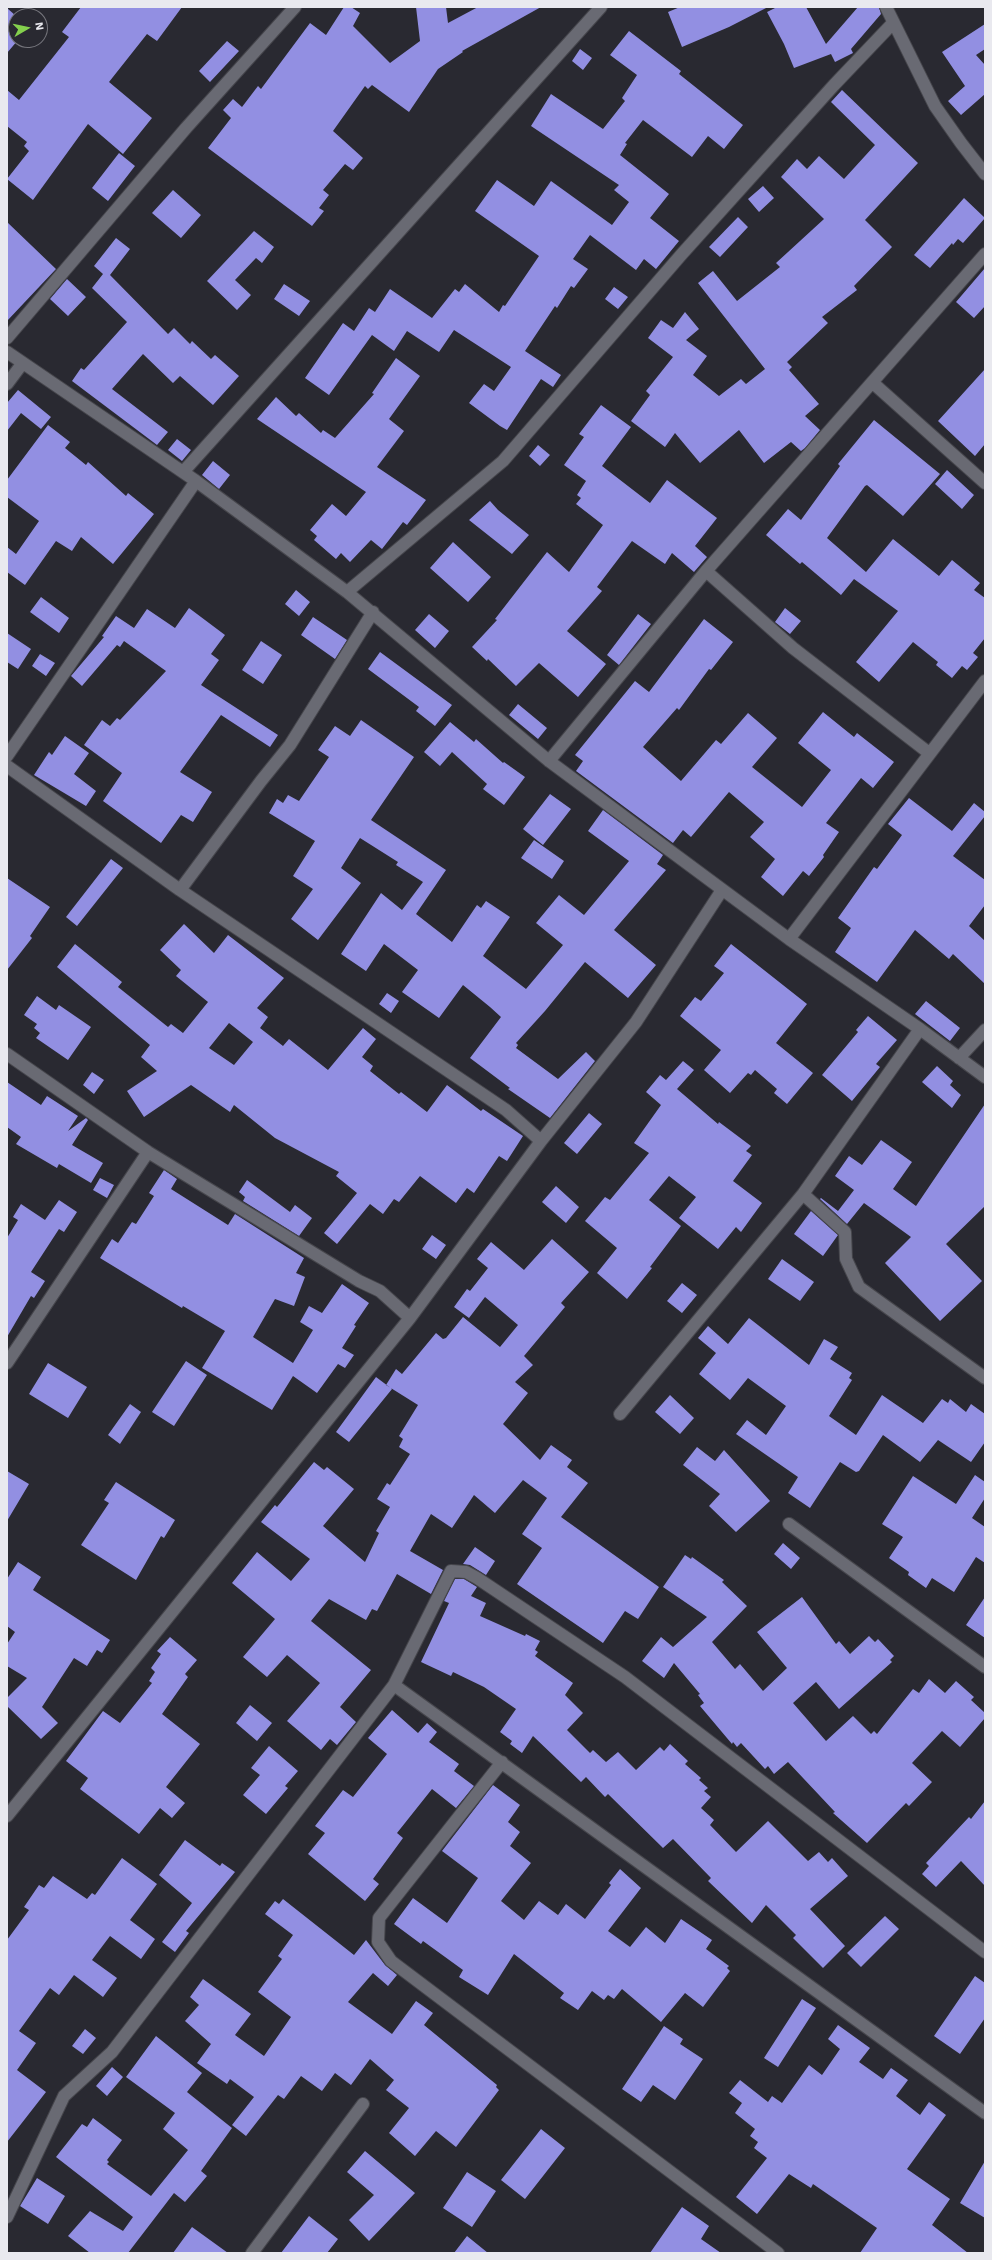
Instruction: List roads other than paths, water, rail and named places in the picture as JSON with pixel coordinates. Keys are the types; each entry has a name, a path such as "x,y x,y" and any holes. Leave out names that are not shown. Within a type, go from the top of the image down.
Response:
{"street":[{"path":"7,338 192,122 295,7"},
{"path":"183,472 601,7"},
{"path":"886,7 935,106 960,143 985,174"},
{"path":"347,592 503,461 681,255 834,85 893,23"},
{"path":"549,761 706,571 985,254"},
{"path":"7,352 22,364 196,481 347,592 373,612 549,761 788,939 920,1029 985,1077"},
{"path":"7,384 22,364"},
{"path":"873,383 985,484"},
{"path":"7,756 196,481"},
{"path":"706,571 793,648 929,753"},
{"path":"180,890 261,780 290,745 373,612"},
{"path":"788,939 985,681"},
{"path":"7,766 180,890 506,1110 541,1141"},
{"path":"7,1816 410,1318 541,1141 636,1022 722,890"},
{"path":"620,1414 803,1194 920,1029"},
{"path":"959,1058 985,1030"},
{"path":"7,1054 148,1152 359,1281 380,1291 410,1318"},
{"path":"7,1364 148,1152"},
{"path":"803,1194 845,1232 846,1259 859,1287 985,1378"},
{"path":"790,1524 985,1667"},
{"path":"7,2217 64,2096 112,2052 394,1685 451,1571 466,1572 625,1678 985,1952"},
{"path":"394,1685 985,2113"},
{"path":"502,1762 379,1918 378,1942 391,1961 778,2253"},
{"path":"252,2253 363,2104"}]}
